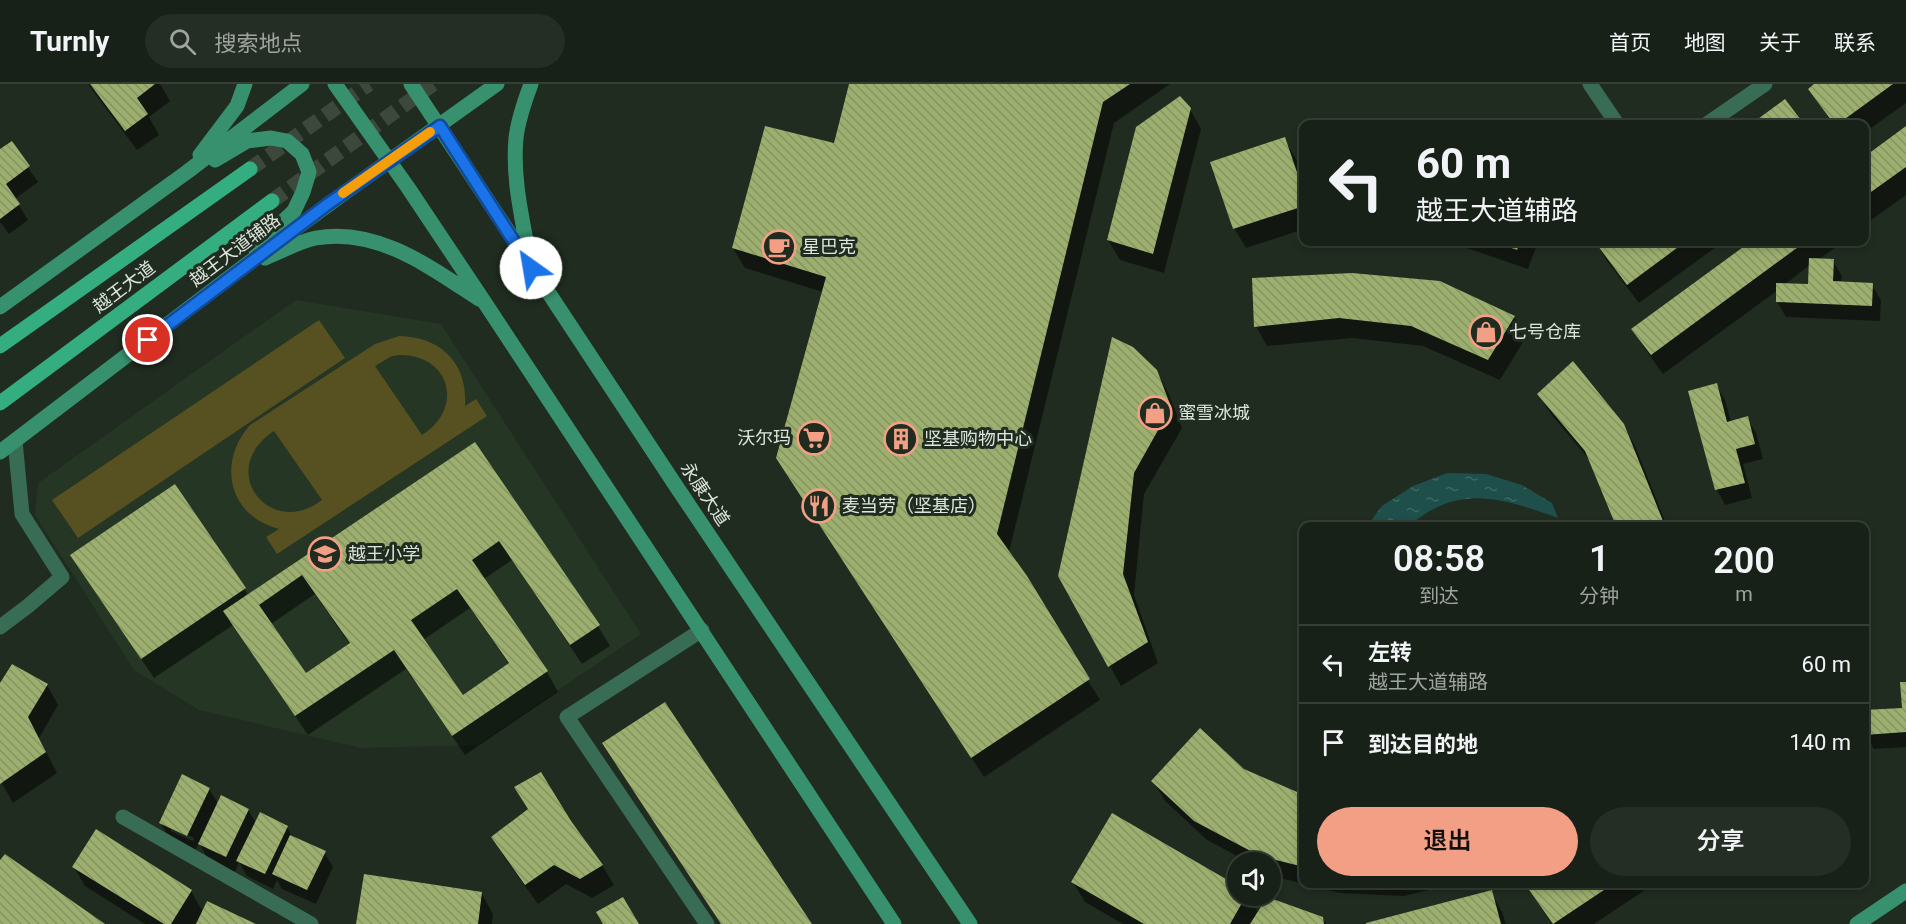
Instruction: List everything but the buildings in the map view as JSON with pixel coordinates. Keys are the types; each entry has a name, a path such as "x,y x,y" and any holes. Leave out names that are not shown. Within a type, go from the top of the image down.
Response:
{"main road":[{"path":"187,172 237,106 245,84"},
{"path":"0,308 187,172 302,84"},
{"path":"335,84 485,303 894,924"},
{"name":"永康大道","path":"411,84 531,268 970,924"},
{"name":"越王大道辅路","path":"0,452 243,267 497,84"},
{"path":"531,84 516,136 516,159 517,183 531,268"},
{"path":"187,172 219,158 247,141 271,138 286,141 302,154 309,172 294,212 270,234 243,267"},
{"name":"越王大道","path":"0,346 250,169"},
{"name":"越王大道","path":"0,403 272,201"},
{"path":"243,267 315,238 344,237 367,240 394,248 426,265 485,303"},
{"path":"1857,924 1906,891"}],"street":[{"path":"1590,84 1614,120"},
{"path":"1713,120 1765,84"},
{"path":"0,627 62,577 22,514 15,441"},
{"path":"702,630 567,717 707,924"},
{"path":"123,817 311,924"}],"shaded area":[{"name":"越王小学","path":"296,300 441,324 641,634 477,745 361,748 199,710 134,670 35,515 38,483"},
{"path":"319,320 345,358 78,538 52,500"},
{"path":"399,336 427,341 439,347 457,365 465,391 465,406 476,399 487,416 277,554 266,537 279,529 262,522 248,512 233,486 231,471 233,455 240,440 250,425 375,344","holes":["392,356 417,357 431,364 440,373 446,385 447,398 443,412 435,424 422,435 375,366","274,431 322,500 303,510 284,512 268,506 256,495 250,481 249,464 257,447"]}],"water":[{"path":"1447,473 1486,474 1522,485 1552,503 1558,518 1499,500 1481,498 1463,499 1446,504 1427,512 1414,522 1370,522 1382,506 1413,486"}],"tunnel":[{"path":"250,169 369,84"},
{"path":"272,201 433,84"}],"slow traffic":[{"path":"343,193 430,132"}],"place":[{"name":"星巴克","path":"779,247"},
{"name":"七号仓库","path":"1486,332"},
{"name":"蜜雪冰城","path":"1155,413"},
{"name":"沃尔玛","path":"814,438"},
{"name":"坚基购物中心","path":"901,439"},
{"name":"麦当劳（坚基店）","path":"819,506"},
{"name":"越王小学","path":"325,554"}],"route":[{"path":"148,340 328,204 440,126 531,268"}]}
